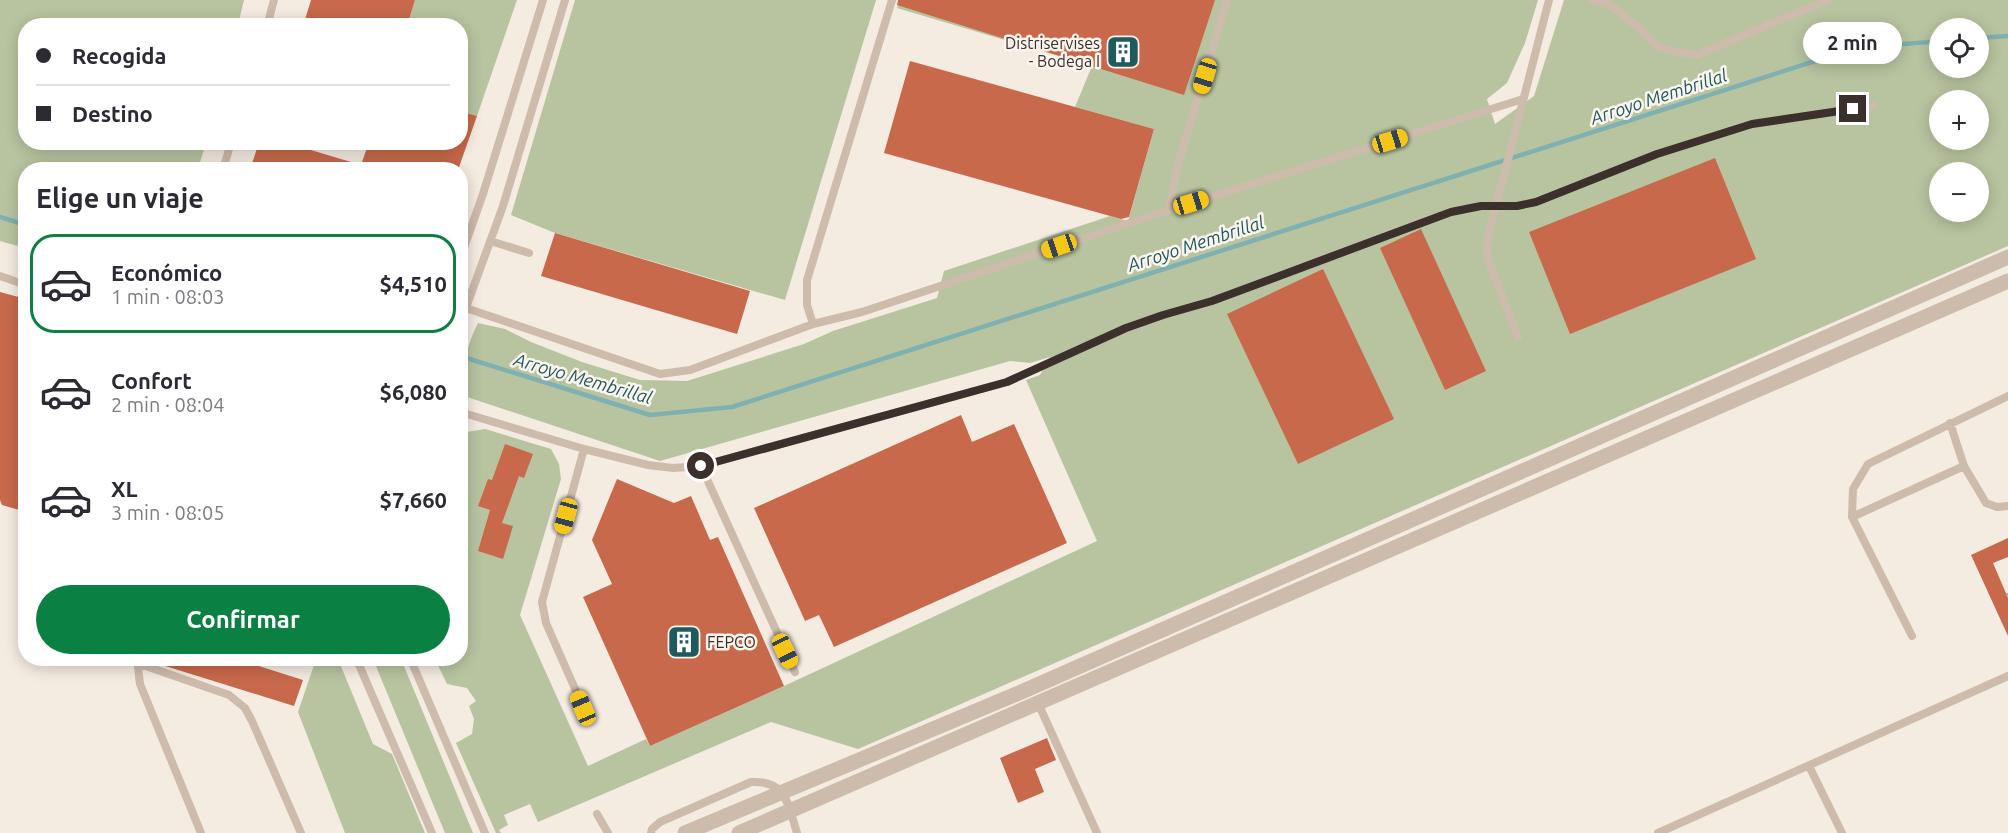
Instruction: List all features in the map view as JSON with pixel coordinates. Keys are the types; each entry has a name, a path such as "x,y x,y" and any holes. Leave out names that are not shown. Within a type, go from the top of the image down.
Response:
{"street":[{"path":"685,833 1008,698 2008,257"},
{"path":"739,833 2008,281"},
{"path":"1379,534 1387,551"}],"lane":[{"path":"269,18 274,0"},
{"path":"468,236 543,0"},
{"path":"468,294 503,206 565,0"},
{"path":"813,324 807,305 807,280 892,0"},
{"path":"1169,210 1178,168 1227,0"},
{"path":"1518,337 1487,257 1488,237 1549,0"},
{"path":"1593,0 1610,5 1637,26 1657,46 1675,52 1697,55 1828,0"},
{"path":"468,308 660,374 690,370 813,324 862,312 1169,210 1522,99"},
{"path":"468,414 648,465 672,468 701,466 1007,382 1126,328 1212,301 1451,212 1481,206 1517,206 1536,202 1657,154 1752,124 1873,106"},
{"path":"490,241 529,253"},
{"path":"0,276 18,282"},
{"path":"1912,636 1852,517 1853,489 1868,464 2008,396"},
{"path":"1950,423 1964,466 1986,503 1997,507 2008,506"},
{"path":"583,708 546,623 542,602 585,449"},
{"path":"701,466 795,672"},
{"path":"1852,517 1964,466"},
{"path":"138,666 140,684 201,833"},
{"path":"151,666 229,695 244,708 252,721 301,833"},
{"path":"359,666 432,833"},
{"path":"413,666 485,833"},
{"path":"1658,833 2008,676"},
{"path":"1038,703 1097,833"},
{"path":"1809,766 1842,833"},
{"path":"651,833 660,822 751,782 765,781 783,793 797,833"},
{"path":"597,814 608,833"}],"green space":[{"path":"0,0 244,0 240,18 18,18 18,150 204,150 200,162 18,162 18,246 0,241"},
{"path":"415,0 517,0 477,116 468,113 468,18 409,18"},
{"path":"575,0 876,0 785,300 555,233 511,215"},
{"path":"900,0 1538,0 1525,43 1507,83 1487,99 1495,124 1534,96 1564,0 2008,0 2008,246 858,749 771,722 538,822 530,804 504,815 508,825 499,830 501,833 496,833 456,743 472,734 474,719 469,706 476,701 467,688 447,684 438,666 468,666 468,432 485,429 551,449 559,464 561,479 520,615 588,766 646,739 650,746 1097,541 1026,380 1040,375 1050,357 1030,363 1010,361 660,461 468,397 468,348 478,323 505,329 582,362 640,380 687,381 937,298 944,271 1110,216 1128,221 1154,129 1075,107 1092,66 897,8"},
{"path":"314,666 341,666 373,744 392,754 425,833 345,833 298,712"},
{"path":"376,666 404,666 473,833 445,833"}],"building":[{"path":"311,0 415,0 409,18 305,18"},
{"name":"Distriservises - Bodega I","path":"898,0 1215,0 1184,95 897,5"},
{"path":"910,61 1154,129 1129,217 1121,219 884,153"},
{"path":"468,113 477,116 468,142"},
{"path":"256,150 311,150 351,162 253,162"},
{"path":"366,150 465,150 461,162 362,162"},
{"path":"1715,158 1756,259 1570,334 1529,232"},
{"path":"1421,229 1486,371 1445,390 1380,248"},
{"path":"555,233 750,291 737,334 541,276"},
{"path":"1323,269 1394,419 1298,464 1227,314"},
{"path":"0,292 18,297 18,510 2,505 0,500"},
{"path":"961,415 972,442 1014,424 1067,543 834,647 819,615 805,621 754,508"},
{"path":"505,444 533,454 524,478 519,476 502,523 513,526 503,559 478,551 490,510 478,506 488,479 492,480"},
{"name":"FEPCO","path":"617,479 674,503 691,496 710,540 718,537 784,686 650,746 583,597 612,584 592,540"},
{"path":"2008,538 2008,557 1993,563 2008,598 2008,636 1971,555"},
{"path":"166,666 259,666 303,680 294,706"},
{"path":"1047,738 1056,760 1035,769 1044,792 1018,803 1000,758"}],"waterway":[{"name":"Arroyo Membrillal","path":"1989,37 2008,36"},
{"name":"Arroyo Membrillal","path":"468,358 650,415 732,407 1856,48 1929,42"},
{"name":"Arroyo Membrillal","path":"0,217 18,223"}],"place":[{"name":"Distriservises - Bodega I","path":"1123,52"},
{"name":"FEPCO","path":"684,642"}],"route":[{"path":"701,466 1007,382 1126,328 1212,301 1451,212 1481,206 1517,206 1536,202 1657,154 1752,124 1853,109"}]}
